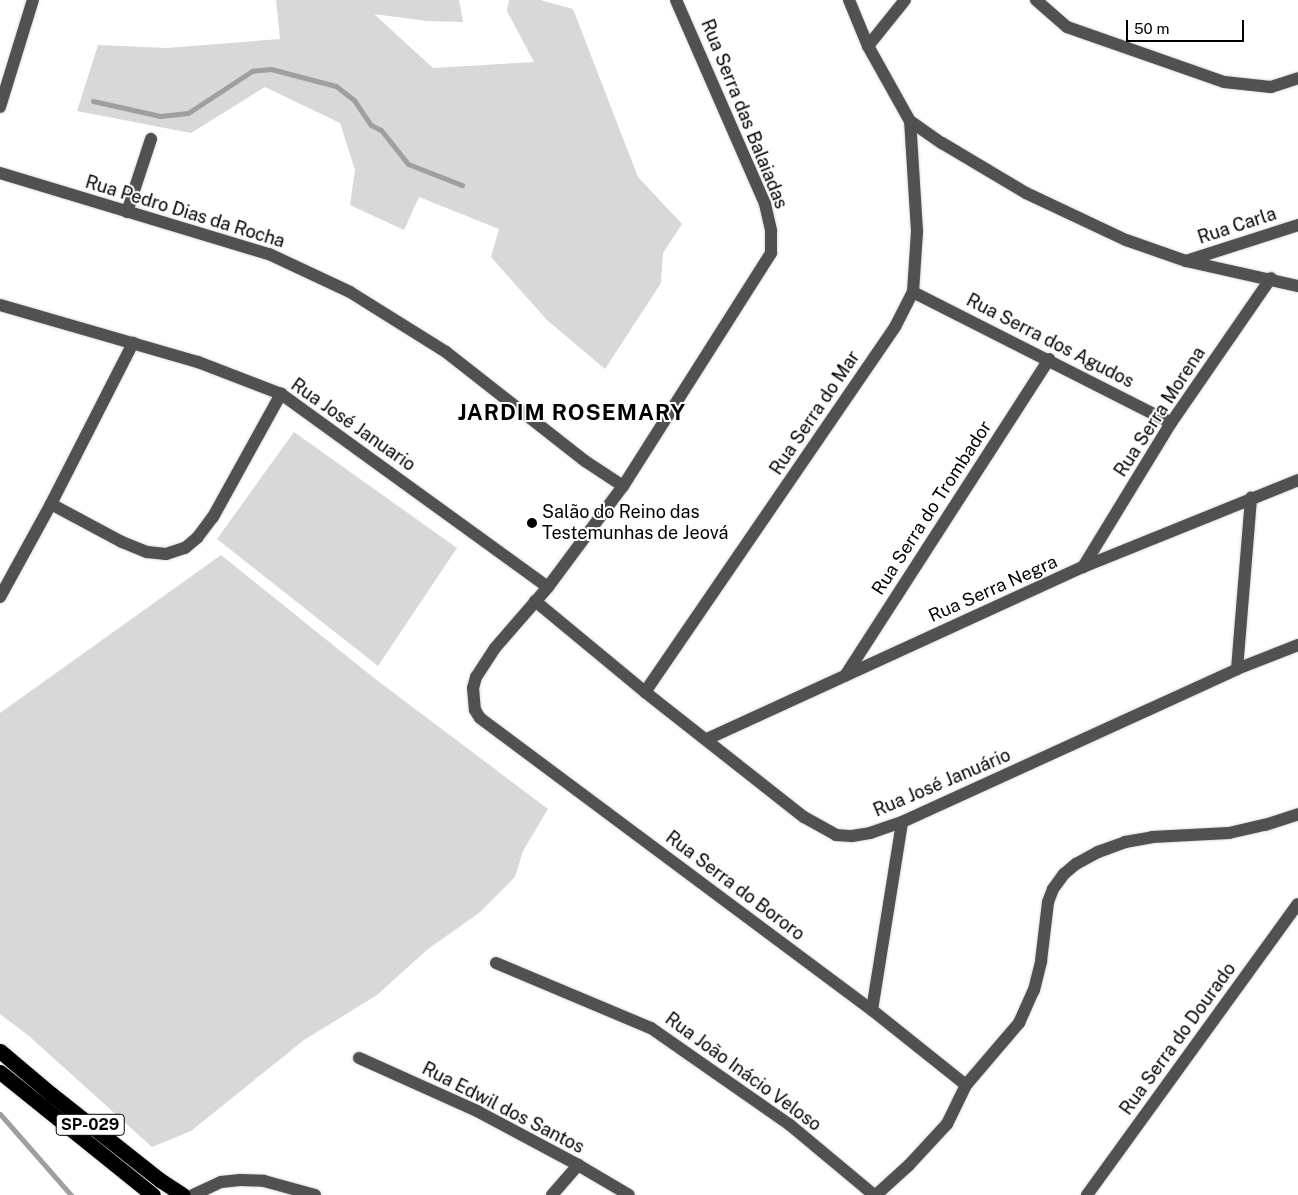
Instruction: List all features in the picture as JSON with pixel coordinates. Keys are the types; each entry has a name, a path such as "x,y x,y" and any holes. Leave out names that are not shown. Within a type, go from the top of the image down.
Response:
{"highway":[{"name":"SP-029","path":"0,1051 152,1174 183,1195"},
{"name":"SP-029","path":"0,1072 153,1195"}],"street":[{"path":"0,107 33,0"},
{"name":"Rua Serra das Balaiadas","path":"480,718 475,710 473,699 476,677 495,648 548,587 623,486 772,253 772,232 765,204 676,0"},
{"path":"849,0 868,46 910,121 942,143 1026,193 1126,240 1186,261 1271,278 1298,286"},
{"path":"868,46 904,0"},
{"path":"1036,0 1067,27 1224,82 1271,87 1298,78"},
{"name":"Rua Serra do Mar","path":"646,692 895,327 912,292 917,231 910,121"},
{"path":"127,212 151,139"},
{"name":"Rua Pedro Dias da Rocha","path":"0,173 269,254 350,292 446,352 585,462 623,486"},
{"name":"Rua Carla","path":"1186,261 1298,225"},
{"name":"Rua Serra Morena","path":"1083,567 1171,423 1271,278"},
{"name":"Rua Serra dos Agudos","path":"912,292 1049,359 1171,423"},
{"name":"Rua José Januario","path":"0,305 198,362 281,394 548,587"},
{"path":"0,597 52,504 133,343"},
{"name":"Rua Serra do Trombador","path":"845,676 1049,359"},
{"path":"52,504 122,542 148,552 166,554 185,548 197,538 213,517 281,394"},
{"name":"Rua Serra Negra","path":"708,739 1083,567 1298,480"},
{"path":"1237,669 1251,498"},
{"name":"Rua José Januário","path":"535,602 804,817 836,835 852,836 902,822 1237,669 1298,645"},
{"name":"Rua Serra do Bororo","path":"480,718 872,1010 966,1085"},
{"path":"875,1195 909,1165 947,1124 966,1085 1018,1023 1036,980 1048,902 1053,889 1064,874 1076,864 1125,842 1152,837 1229,833 1265,825 1298,814"},
{"path":"872,1010 902,822"},
{"name":"Rua Serra do Dourado","path":"1087,1195 1298,904"},
{"name":"Rua João Inácio Veloso","path":"496,963 651,1028 790,1125 875,1195"},
{"name":"Rua Edwil dos Santos","path":"359,1058 477,1111 578,1165 629,1195"},
{"path":"552,1195 578,1165"},
{"path":"193,1195 220,1182 240,1180 264,1181 315,1195"}],"shaded area":[{"path":"276,0 459,0 463,22 427,21 374,14 433,68 534,62 507,11 509,0 540,0 573,9 638,177 682,224 663,253 661,283 605,369 547,320 491,257 499,229 419,197 404,230 350,205 355,170 340,123 265,87 191,133 77,111 98,45 167,48 280,39"},
{"path":"294,432 457,548 378,666 217,539"},
{"path":"221,555 374,678 548,809 523,851 515,877 479,913 428,949 377,995 304,1040 191,1131 152,1147 29,1036 0,1014 0,713"}],"waterway":[{"path":"93,101 160,116 188,113 252,71 271,69 336,86 354,100 371,125 381,130 408,164 462,185"},
{"path":"0,1114 71,1195"}],"place":[{"name":"Salão do Reino das Testemunhas de Jeová","path":"532,523"}],"district":[{"name":"JARDIM ROSEMARY","path":"572,413"}]}
